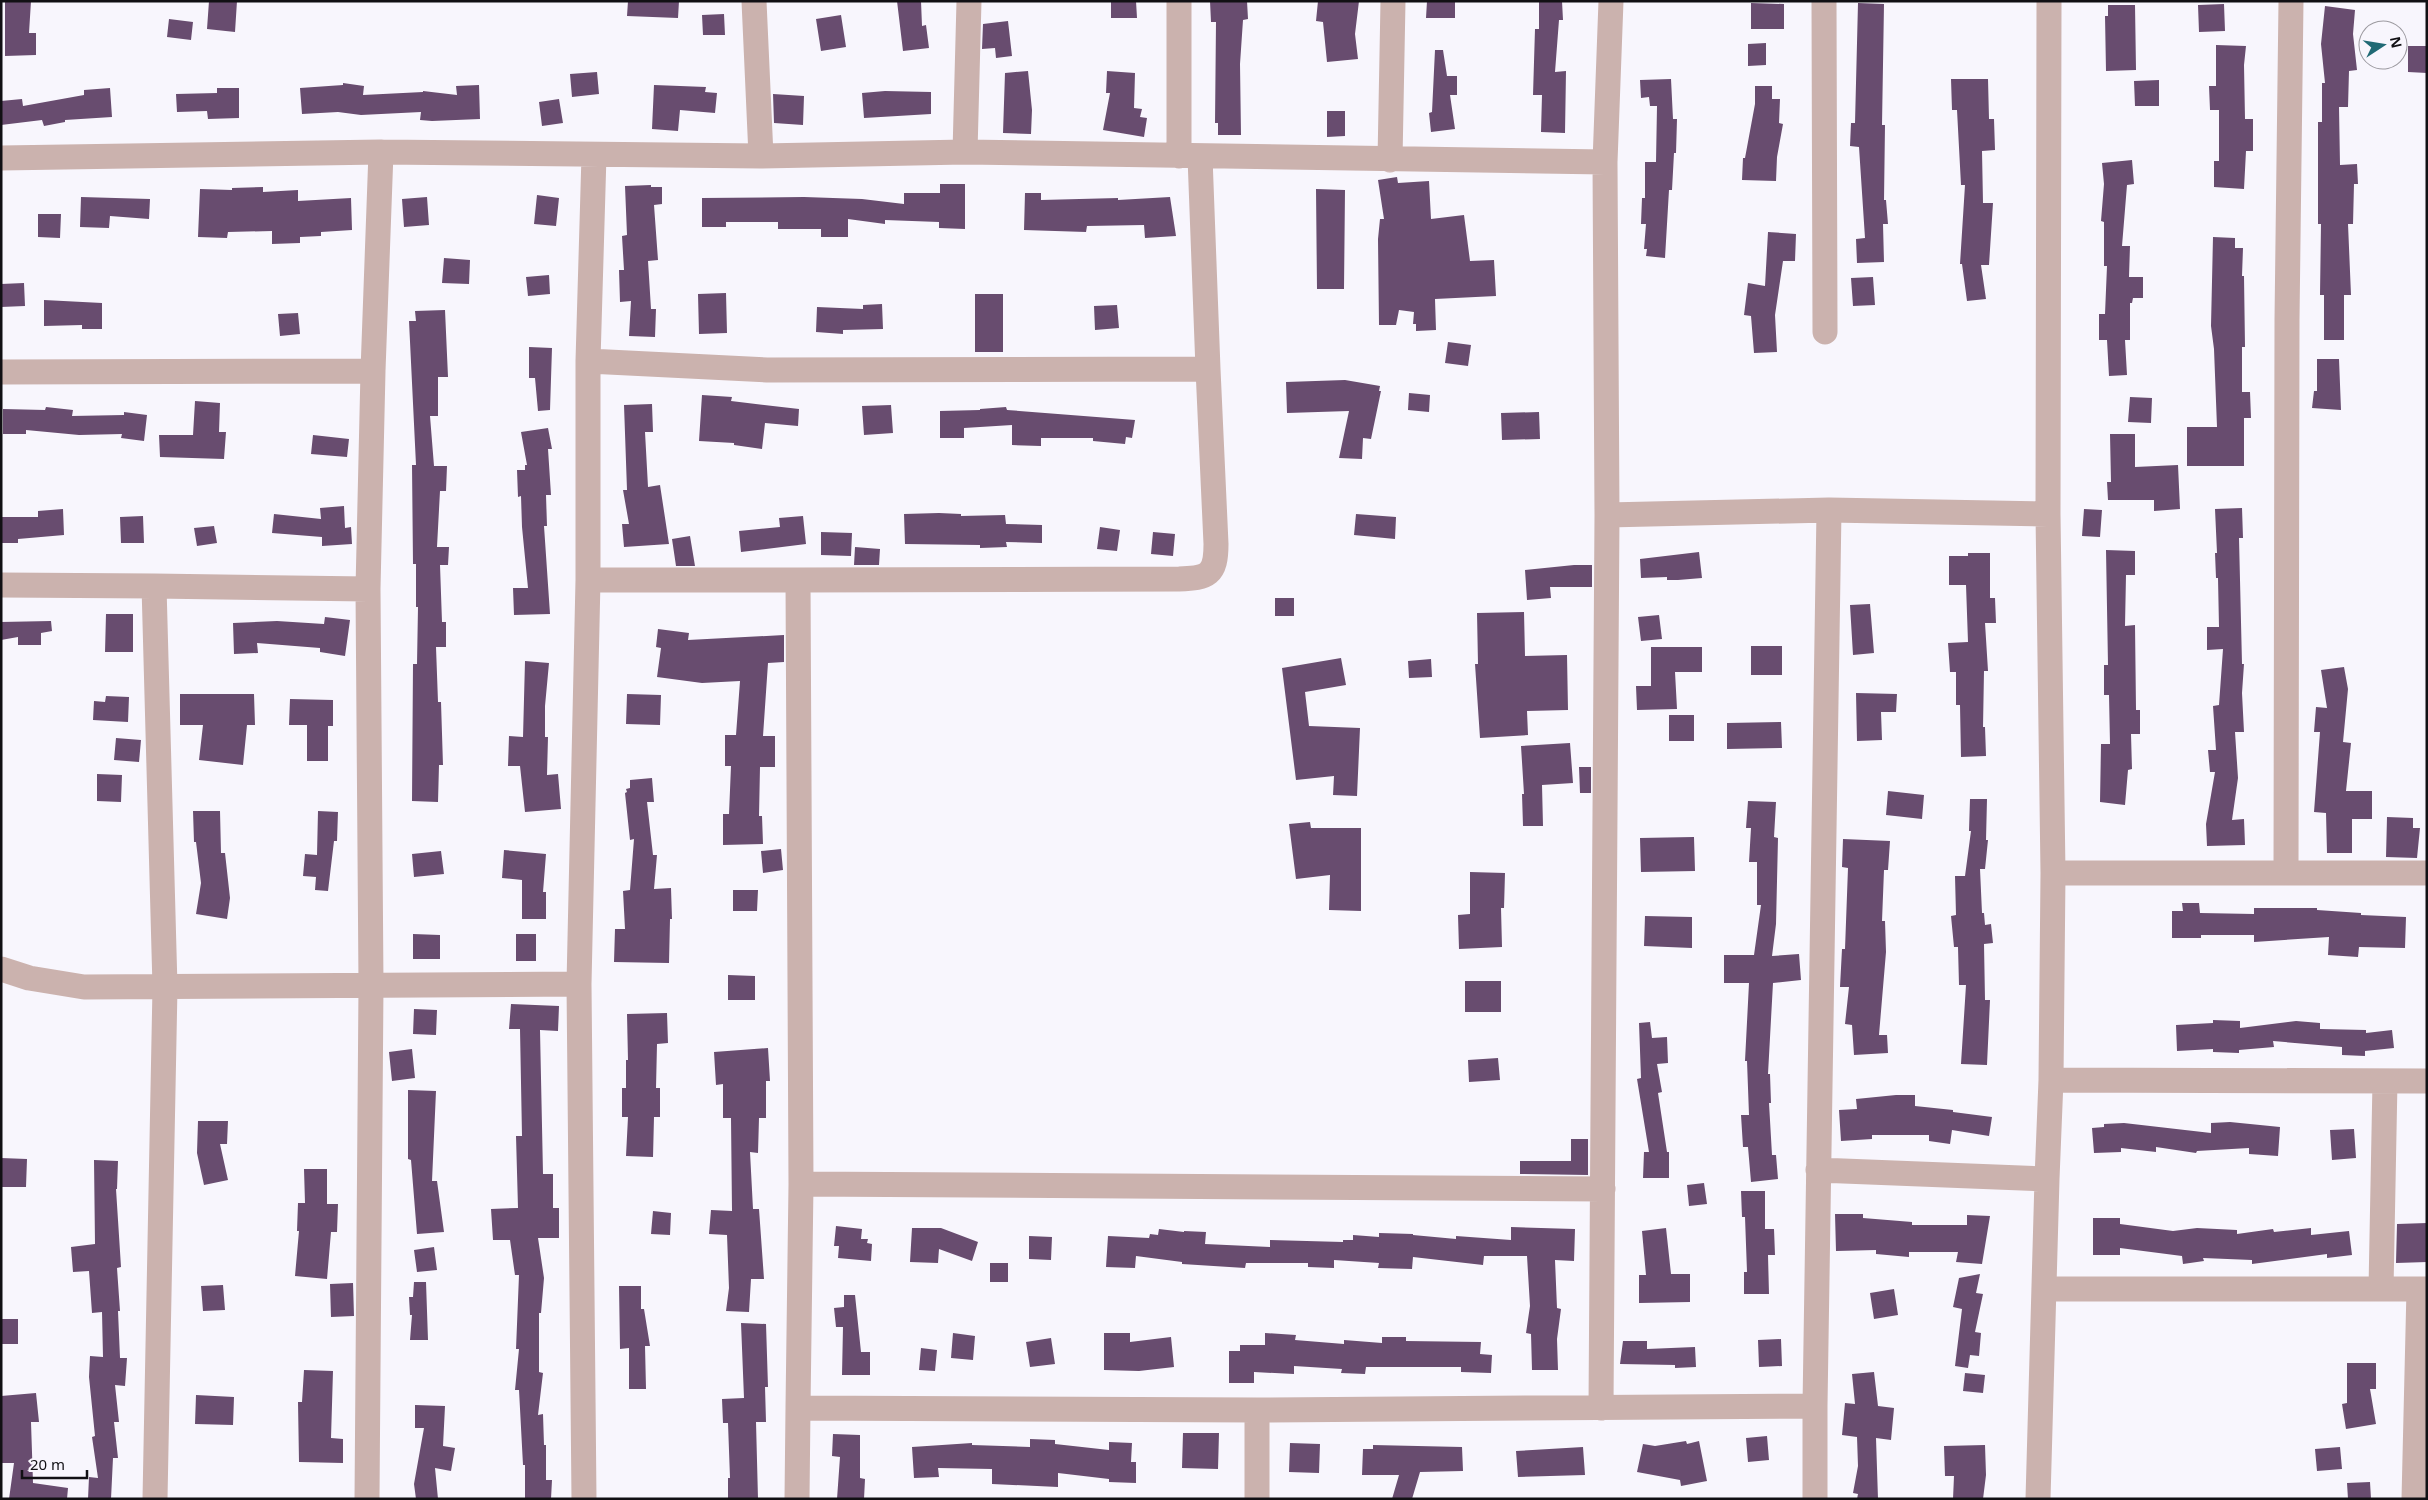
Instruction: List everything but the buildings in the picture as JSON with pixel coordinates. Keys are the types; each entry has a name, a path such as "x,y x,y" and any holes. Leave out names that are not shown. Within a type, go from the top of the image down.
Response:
{"street":[{"path":"754,1 761,156"},
{"path":"965,152 969,1"},
{"path":"588,580 1194,579 1208,574 1215,564 1216,544 1208,369 1179,1"},
{"path":"1390,160 1393,1"},
{"path":"1601,1408 1607,515 1605,162 1611,1"},
{"path":"1824,1 1825,332"},
{"path":"2038,1499 2051,1080 2053,872 2048,514 2049,1"},
{"path":"2286,872 2287,320 2291,1"},
{"path":"1,158 381,152 761,156 965,152 1605,162"},
{"path":"367,1499 370,985 368,589 372,371 381,152"},
{"path":"584,1499 579,984 588,580 588,361 594,155"},
{"path":"588,361 766,370 1208,369"},
{"path":"1,372 372,371"},
{"path":"1607,515 1829,510 2048,514"},
{"path":"1815,1499 1818,1170 1829,510"},
{"path":"797,1499 801,1184 798,580"},
{"path":"1,584 368,589"},
{"path":"154,586 165,987 155,1499"},
{"path":"2053,872 2427,873"},
{"path":"1,969 29,978 84,987 579,984"},
{"path":"2051,1080 2427,1081"},
{"path":"2381,1289 2385,1081"},
{"path":"1818,1170 2047,1179"},
{"path":"801,1184 1603,1189"},
{"path":"2045,1289 2423,1289 2414,1499"},
{"path":"798,1408 1257,1410 1815,1406"},
{"path":"1257,1410 1257,1499"}]}
